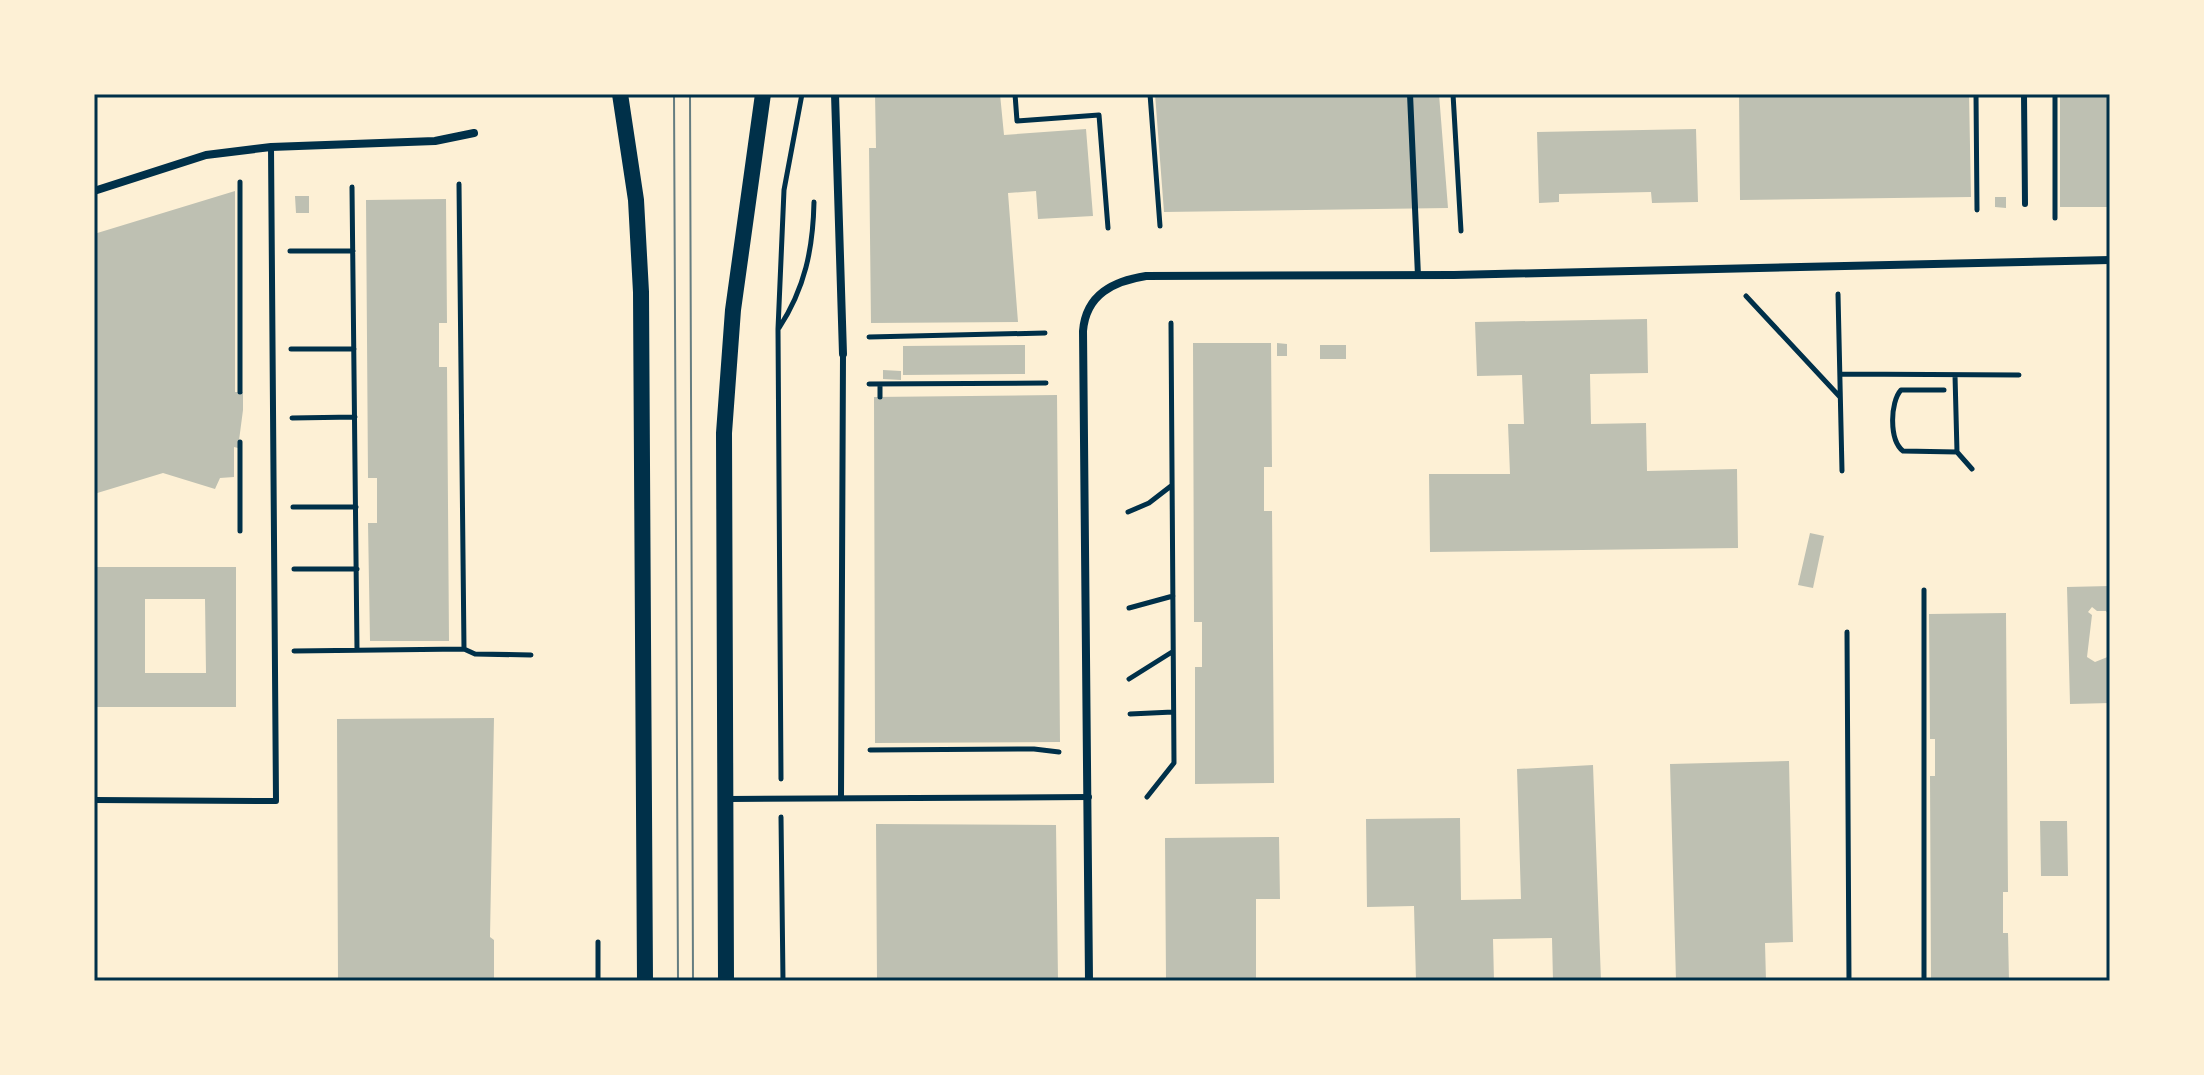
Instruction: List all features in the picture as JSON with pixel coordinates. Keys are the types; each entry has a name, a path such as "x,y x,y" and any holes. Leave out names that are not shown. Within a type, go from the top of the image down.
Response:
{"main road":[{"path":"620,94 636,200 641,292 645,981"},
{"path":"726,981 724,459 727,375 763,94"}],"street":[{"path":"835,94 843,354"},
{"path":"94,191 206,155 271,147 435,141 474,133"},
{"path":"1089,981 1083,331 1088,309 1098,295 1118,282 1146,276 1418,276 2110,260"}],"lane":[{"path":"1410,94 1418,276"},
{"path":"2024,94 2025,204"},
{"path":"94,800 276,801 271,147"},
{"path":"841,798 843,354"},
{"path":"725,799 1089,797"}],"path":[{"path":"783,981 778,329 784,190 802,94"},
{"path":"1015,94 1017,121 1099,115 1108,228"},
{"path":"1150,94 1160,226"},
{"path":"1453,94 1461,231"},
{"path":"1976,94 1977,210"},
{"path":"2055,94 2055,218"},
{"path":"240,182 240,392"},
{"path":"459,184 464,649"},
{"path":"352,187 357,650"},
{"path":"778,329 797,300 813,245 815,193"},
{"path":"272,251 353,251"},
{"path":"1838,294 1842,471"},
{"path":"1746,296 1840,397"},
{"path":"1147,797 1174,763 1171,323"},
{"path":"869,337 1045,333"},
{"path":"272,350 354,349"},
{"path":"1840,374 2019,375"},
{"path":"1955,375 1957,452 1972,469"},
{"path":"869,384 1046,383"},
{"path":"880,384 880,397"},
{"path":"1944,390 1901,390 1894,401 1895,439 1903,451 1957,452"},
{"path":"273,418 355,417"},
{"path":"240,442 240,531"},
{"path":"1128,512 1149,503 1172,485"},
{"path":"274,507 356,507"},
{"path":"274,569 357,569"},
{"path":"1924,590 1924,981"},
{"path":"1129,608 1173,596"},
{"path":"1847,632 1849,981"},
{"path":"275,651 464,649 475,654 531,655"},
{"path":"1129,679 1173,651"},
{"path":"1130,714 1173,712"},
{"path":"870,750 882,746 1059,752"},
{"path":"598,942 598,981"}],"building":[{"path":"875,94 1000,94 1004,135 1086,129 1093,216 1038,219 1036,191 1008,193 1018,322 871,323 869,148 876,148"},
{"path":"1155,94 1439,94 1448,208 1164,212"},
{"path":"1739,94 1969,94 1971,197 1740,200"},
{"path":"2060,94 2110,94 2110,207 2060,207"},
{"path":"1696,129 1698,202 1652,203 1651,192 1559,194 1559,202 1539,203 1537,132"},
{"path":"235,191 235,392 243,392 243,410 238,448 234,447 234,477 220,478 215,489 163,473 94,494 94,234"},
{"path":"295,196 309,196 309,213 296,213"},
{"path":"1995,197 2006,197 2006,208 1995,207"},
{"path":"446,199 447,323 439,323 439,367 447,367 449,641 370,641 368,523 377,523 377,478 368,478 366,200"},
{"path":"1647,319 1648,373 1590,374 1591,424 1646,423 1647,471 1737,469 1738,548 1430,552 1429,474 1510,474 1508,424 1524,424 1522,375 1477,376 1475,322"},
{"path":"1193,343 1271,343 1272,467 1264,467 1264,511 1272,511 1274,783 1195,784 1195,667 1202,667 1202,622 1194,622"},
{"path":"1277,343 1287,344 1287,356 1277,356"},
{"path":"1025,345 1025,374 903,375 903,346"},
{"path":"1320,345 1346,345 1346,359 1320,359"},
{"path":"883,370 901,371 901,380 883,379"},
{"path":"1057,395 1060,742 875,743 874,397"},
{"path":"1810,533 1824,536 1813,588 1798,585"},
{"path":"94,567 236,567 236,707 94,707","holes":["145,599 205,599 206,673 145,673"]},
{"path":"2110,586 2110,617 2106,611 2097,611 2092,607 2088,612 2092,615 2087,657 2095,662 2110,656 2110,703 2070,704 2067,587"},
{"path":"2006,613 2008,892 2003,892 2003,933 2008,933 2009,981 1931,981 1930,776 1935,776 1935,739 1930,739 1929,614"},
{"path":"494,718 490,937 494,940 494,981 338,981 337,719"},
{"path":"1789,761 1793,942 1765,943 1766,981 1676,981 1670,764"},
{"path":"1593,765 1601,981 1553,981 1552,938 1493,939 1494,981 1416,981 1414,906 1367,907 1366,819 1460,818 1461,900 1521,899 1517,769"},
{"path":"2040,821 2067,821 2068,876 2041,876"},
{"path":"876,824 1056,825 1058,981 877,981"},
{"path":"1279,837 1280,899 1256,899 1256,981 1166,981 1165,838"}],"tram line":[{"path":"674,94 678,981"},
{"path":"690,94 693,981"}]}
